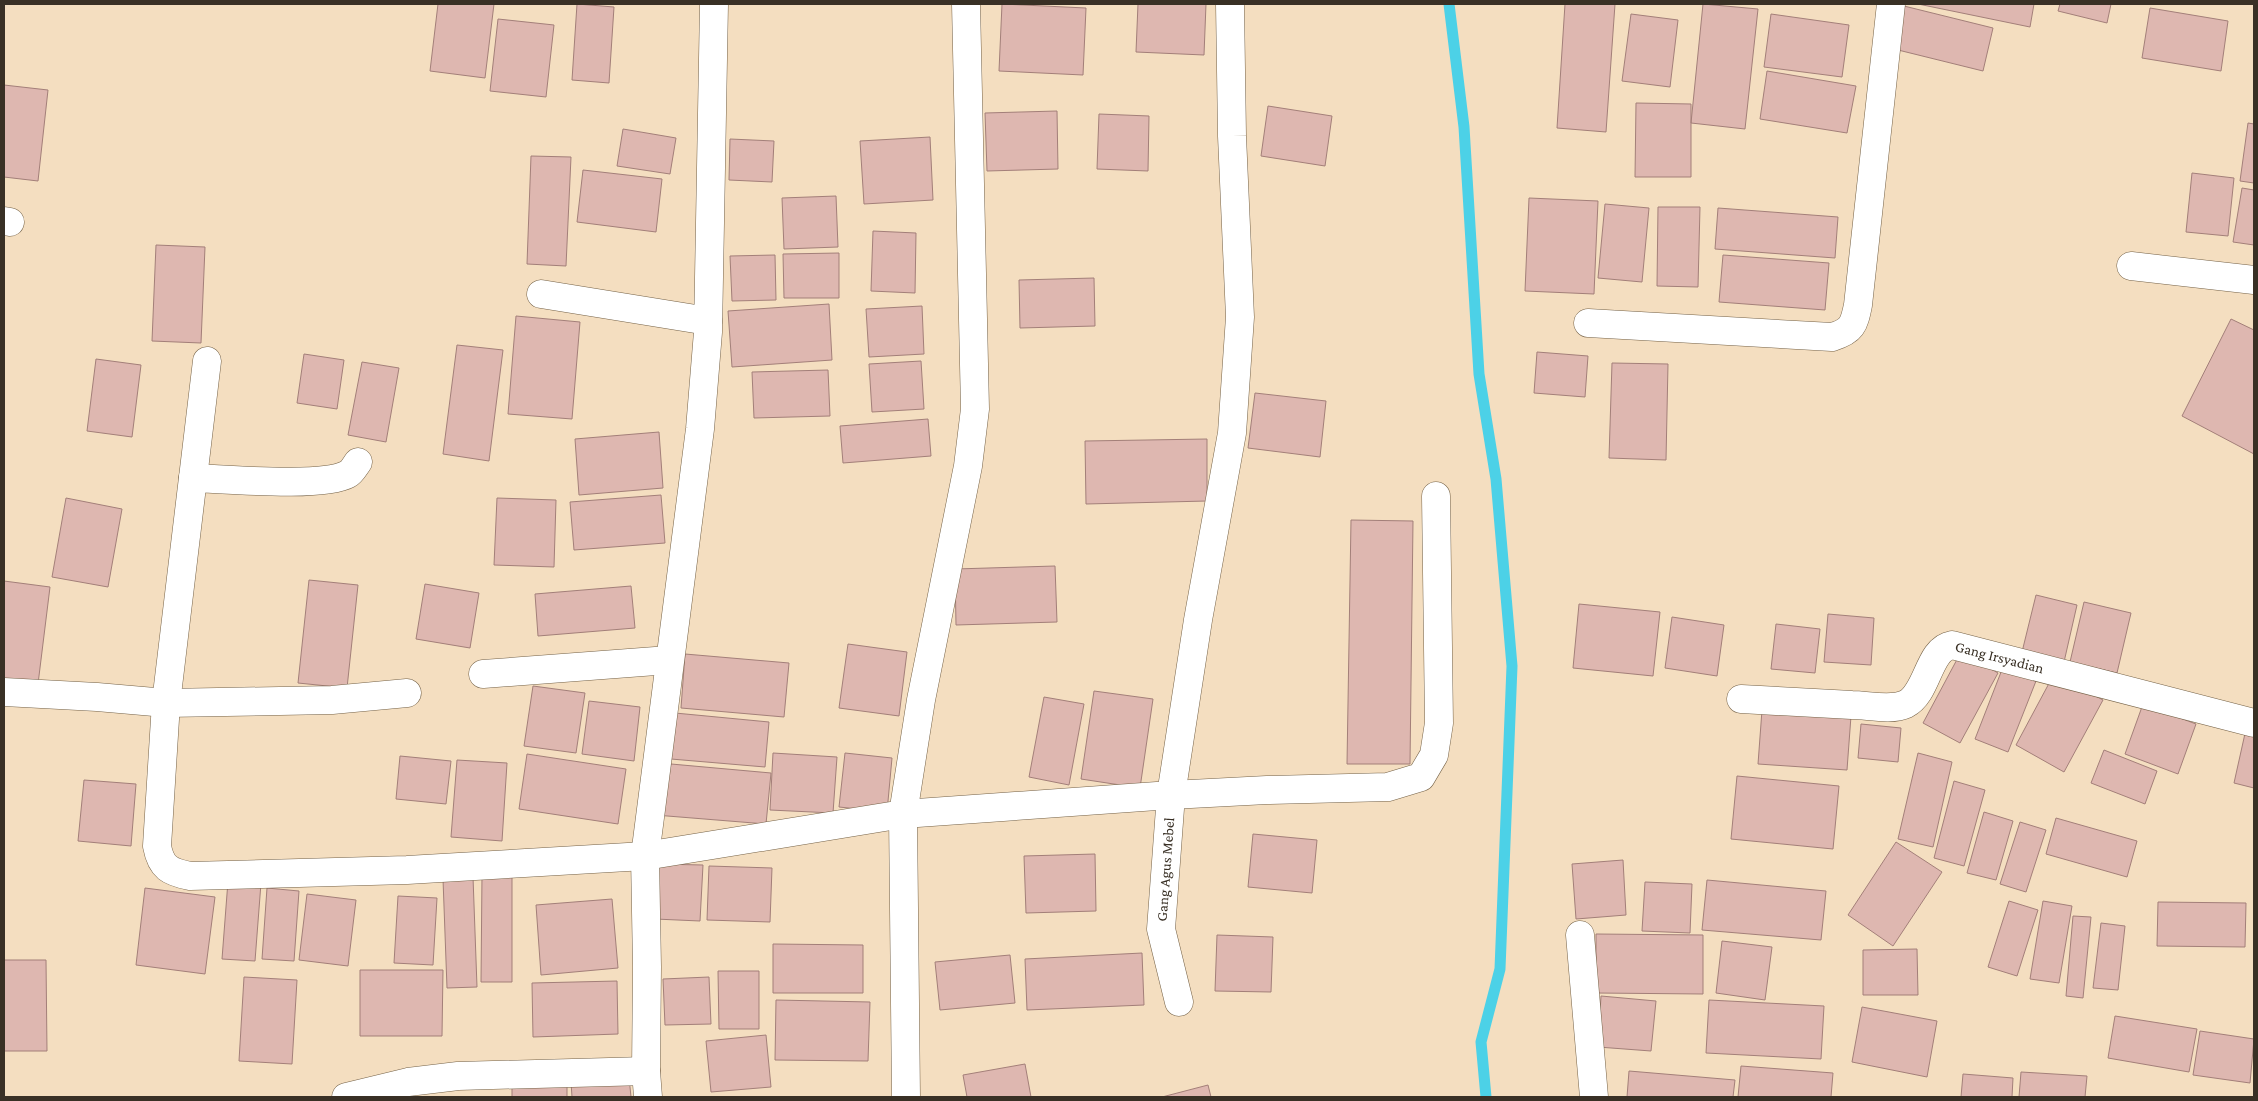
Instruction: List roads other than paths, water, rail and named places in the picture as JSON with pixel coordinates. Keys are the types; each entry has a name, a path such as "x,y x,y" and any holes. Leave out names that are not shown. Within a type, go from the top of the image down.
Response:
{"street":[{"path":"346,1097 408,1082 458,1076 647,1084 645,856 700,429 708,322 714,4"},
{"path":"906,1097 903,814 921,700 968,466 975,409 966,4"},
{"name":"Gang Agus Mebel","path":"1179,1002 1161,929 1171,795 1198,620 1232,433 1240,317 1232,136 1230,4"},
{"path":"1588,324 1832,337 1846,333 1855,321 1858,306 1891,4"},
{"path":"2131,266 2254,280"},
{"path":"541,294 708,322"},
{"path":"207,361 166,703 157,846 159,859 174,873 190,876 407,870 645,856 903,814 1171,795 1267,790 1388,788 1421,777 1434,754 1438,723 1436,496"},
{"path":"193,478 294,481 331,479 350,474 358,462"},
{"name":"Gang Irsyadian","path":"1741,699 1880,706 1906,703 1917,694 1937,656 1947,646 1952,645 2254,722"},
{"path":"483,674 669,660"},
{"path":"4,692 166,703 332,700 407,693"},
{"path":"1580,936 1594,1097"}],"waterway":[{"path":"1449,4 1464,127 1479,374 1496,479 1512,666 1500,969 1481,1042 1486,1097"}]}
